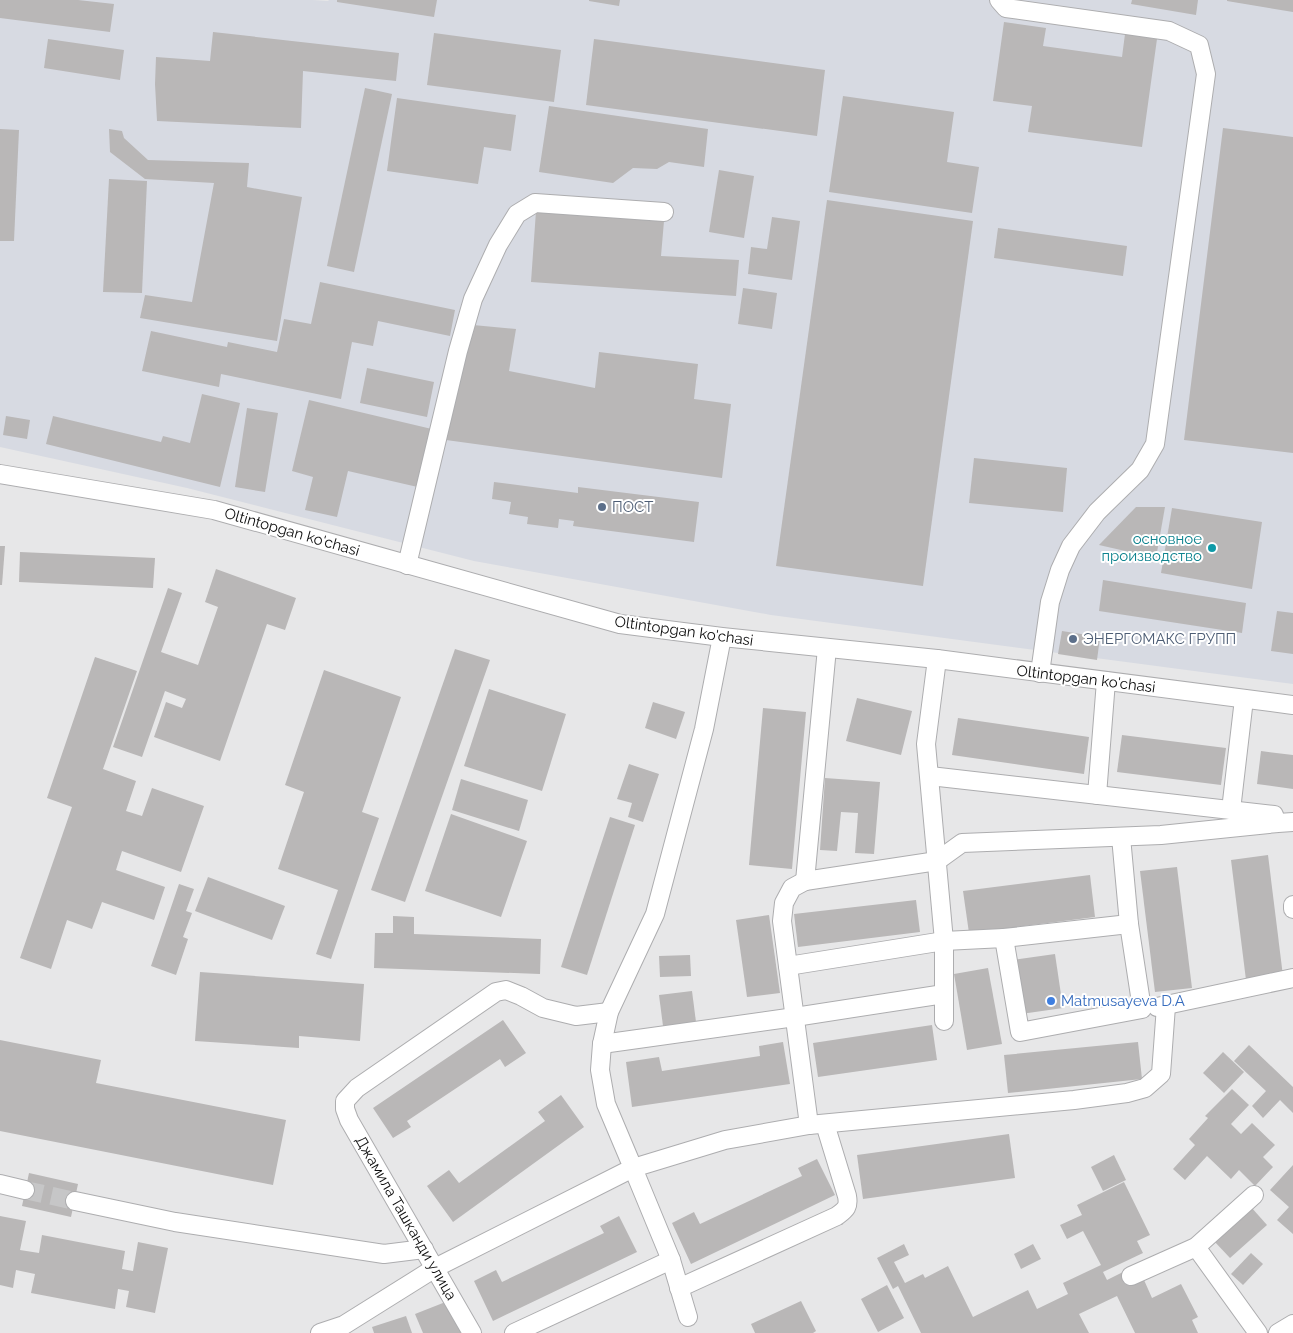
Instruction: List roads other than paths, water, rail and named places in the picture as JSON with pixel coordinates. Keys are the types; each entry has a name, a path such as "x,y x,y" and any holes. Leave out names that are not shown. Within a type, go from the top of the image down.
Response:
{"street":[{"path":"999,0 1006,8 1169,31 1199,46 1206,74 1155,444 1140,470 1097,512 1071,546 1060,570 1050,602 1040,673"},
{"path":"408,565 458,351 473,300 498,245 517,214 535,203 664,212"},
{"name":"Oltintopgan ko'chasi","path":"0,474 214,510 620,624 722,637 937,659 1293,705"},
{"path":"688,1317 671,1260 606,1104 600,1070 602,1044 609,1012 654,914 704,729 722,637"},
{"path":"805,882 827,648"},
{"path":"937,659 926,744 944,941 944,1021"},
{"path":"1097,795 1106,681"},
{"path":"1231,810 1244,699"},
{"path":"930,776 1274,815 1285,822"},
{"path":"680,1288 837,1216 844,1211 848,1204 847,1196 817,1125 795,1017 782,921 784,903 792,888 805,882 937,861 962,843 1161,835 1285,822"},
{"path":"1121,837 1129,924 1142,1009"},
{"path":"788,966 944,941 1004,938 1129,924"},
{"path":"1004,938 1020,1032 1166,1006 1293,978"},
{"name":"Джамила Ташканди улица","path":"472,1333 350,1120 345,1109 345,1100 357,1088 496,992 506,990 543,1008 576,1016 609,1012"},
{"path":"602,1044 944,994"},
{"path":"320,1333 344,1325 357,1326 435,1268 632,1168 725,1140 817,1125 1074,1100 1145,1088 1161,1074 1166,1006"},
{"path":"0,1184 25,1190"},
{"path":"1131,1276 1196,1247 1254,1195"},
{"path":"75,1201 176,1222 384,1254 424,1249"},
{"path":"1196,1247 1258,1333"},
{"path":"514,1333 671,1260"},
{"path":"1278,1333 1293,1324"}],"tunnel":[{"path":"25,1190 75,1201"}],"place":[{"name":"ПОСТ","path":"602,507"},
{"name":"основное производство","path":"1212,548"},
{"name":"ЭНЕРГОМАКС ГРУПП","path":"1073,639"},
{"name":"Matmusayeva D.A","path":"1051,1001"}]}
